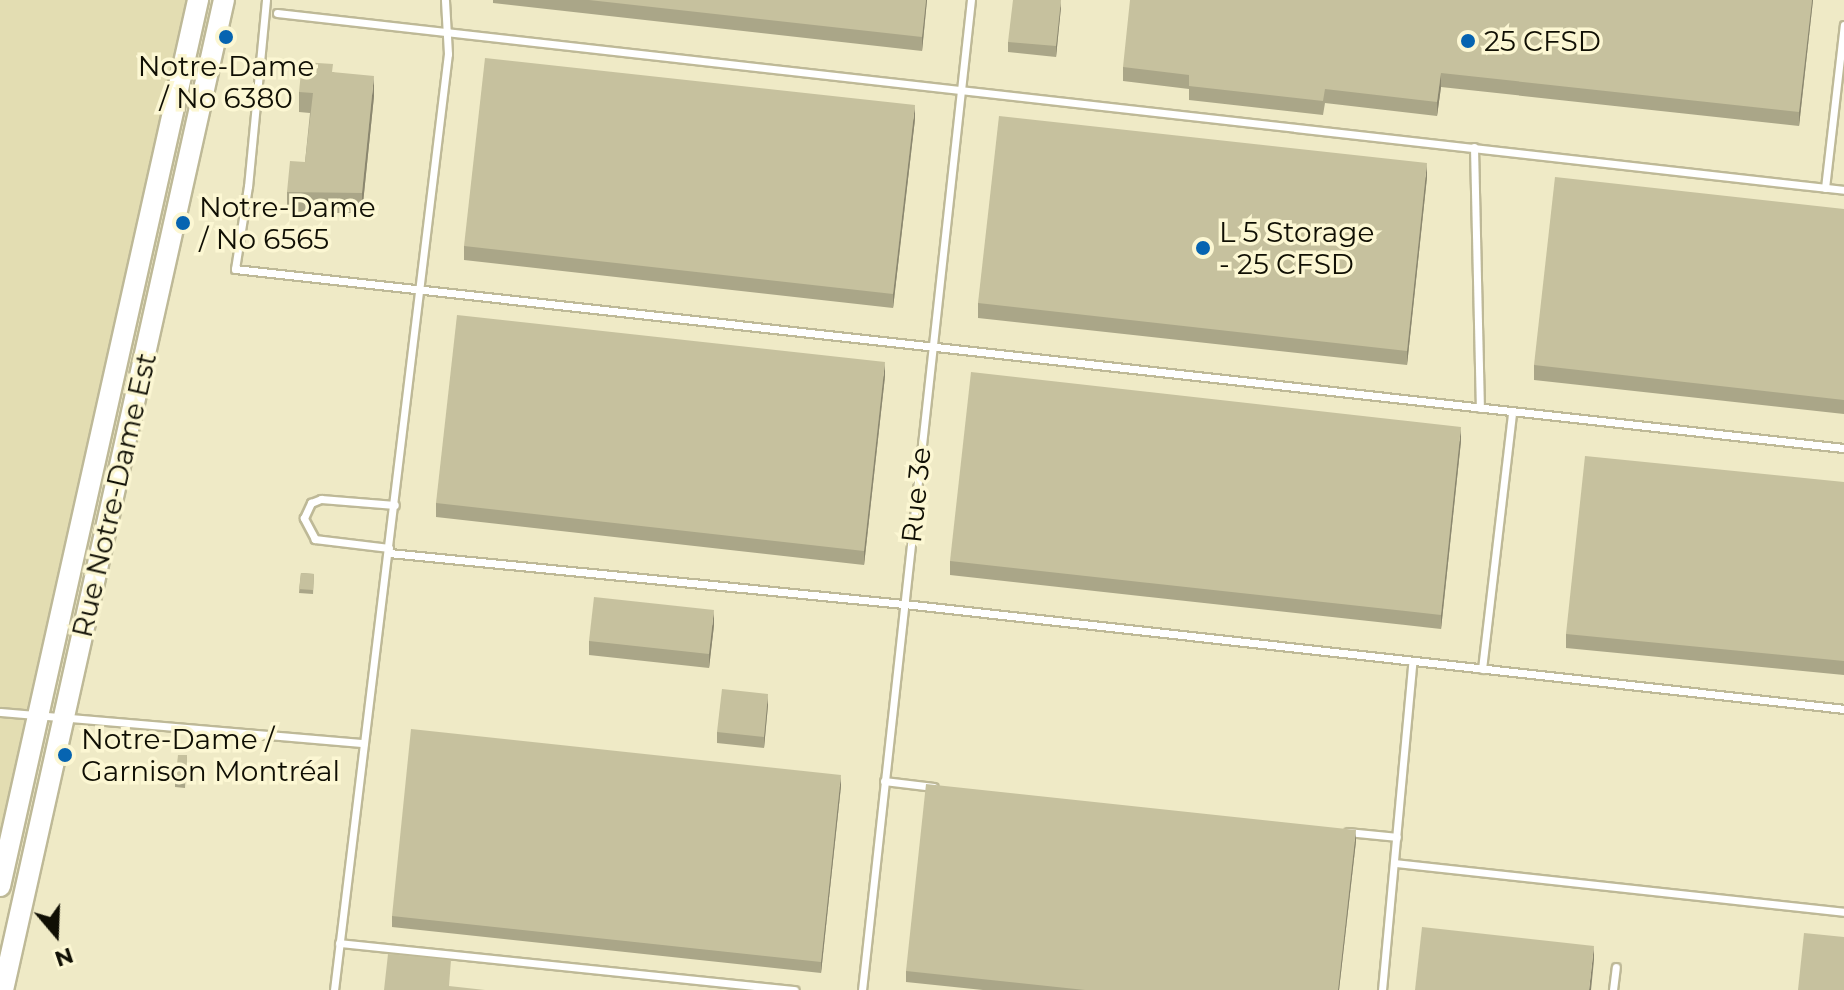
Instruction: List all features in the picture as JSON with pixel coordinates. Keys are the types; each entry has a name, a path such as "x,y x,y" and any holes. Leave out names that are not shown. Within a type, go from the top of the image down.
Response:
{"main road":[{"name":"Rue Notre-Dame Est","path":"0,886 7,826 38,716 198,0"},
{"name":"Rue Notre-Dame Est","path":"3,990 224,0"}],"lane":[{"path":"266,0 235,269 1844,448"},
{"path":"334,990 448,54 445,0"},
{"name":"Rue 3e","path":"862,990 971,0"},
{"path":"277,13 1844,190"},
{"path":"1825,188 1844,25"},
{"path":"1474,147 1480,408"},
{"path":"1482,669 1512,413"},
{"path":"395,505 321,499 311,503 304,518 315,539 389,551 904,604 1412,664 1844,709"},
{"path":"1382,990 1412,664"},
{"path":"0,712 364,743"},
{"path":"884,781 946,788"},
{"path":"7,826 39,829"},
{"path":"1335,830 1397,837"},
{"path":"1395,863 1844,912"},
{"path":"339,943 795,990"},
{"path":"1613,990 1616,967"}],"shaded area":[{"path":"0,0 194,0 0,854"}],"building":[{"path":"589,0 926,0 922,37"},
{"path":"1013,0 1061,0 1056,46 1008,42"},
{"name":"25 CFSD","path":"1130,0 1812,0 1799,112 1441,73 1437,102 1325,89 1323,101 1189,86 1189,75 1123,67"},
{"path":"485,58 915,105 893,294 464,246"},
{"path":"302,62 333,64 332,72 374,76 362,193 287,192 290,161 305,162 313,93 299,92"},
{"name":"L 5 Storage - 25 CFSD","path":"999,116 1427,163 1407,351 978,303"},
{"path":"1555,177 1844,209 1844,400 1534,365"},
{"path":"457,315 885,362 864,551 436,503"},
{"path":"971,372 1461,427 1441,615 950,561"},
{"path":"1585,456 1844,482 1844,661 1566,634"},
{"path":"301,573 314,574 313,590 299,589"},
{"path":"594,597 714,610 709,654 589,641"},
{"path":"722,689 768,694 764,737 717,732"},
{"path":"411,729 841,775 821,962 392,916"},
{"path":"178,755 187,755 185,784 175,783"},
{"path":"926,784 1356,830 1338,990 1085,990 906,971"},
{"path":"1422,927 1594,946 1589,990 1415,990"},
{"path":"1804,933 1844,937 1844,990 1798,990"},
{"path":"388,954 451,960 449,986 485,990 384,990"}],"place":[{"name":"Notre-Dame / No 6380","path":"226,37"},
{"name":"25 CFSD","path":"1468,41"},
{"name":"Notre-Dame / No 6565","path":"183,223"},
{"name":"L 5 Storage - 25 CFSD","path":"1203,248"},
{"name":"Notre-Dame / Garnison Montréal","path":"65,755"}]}
